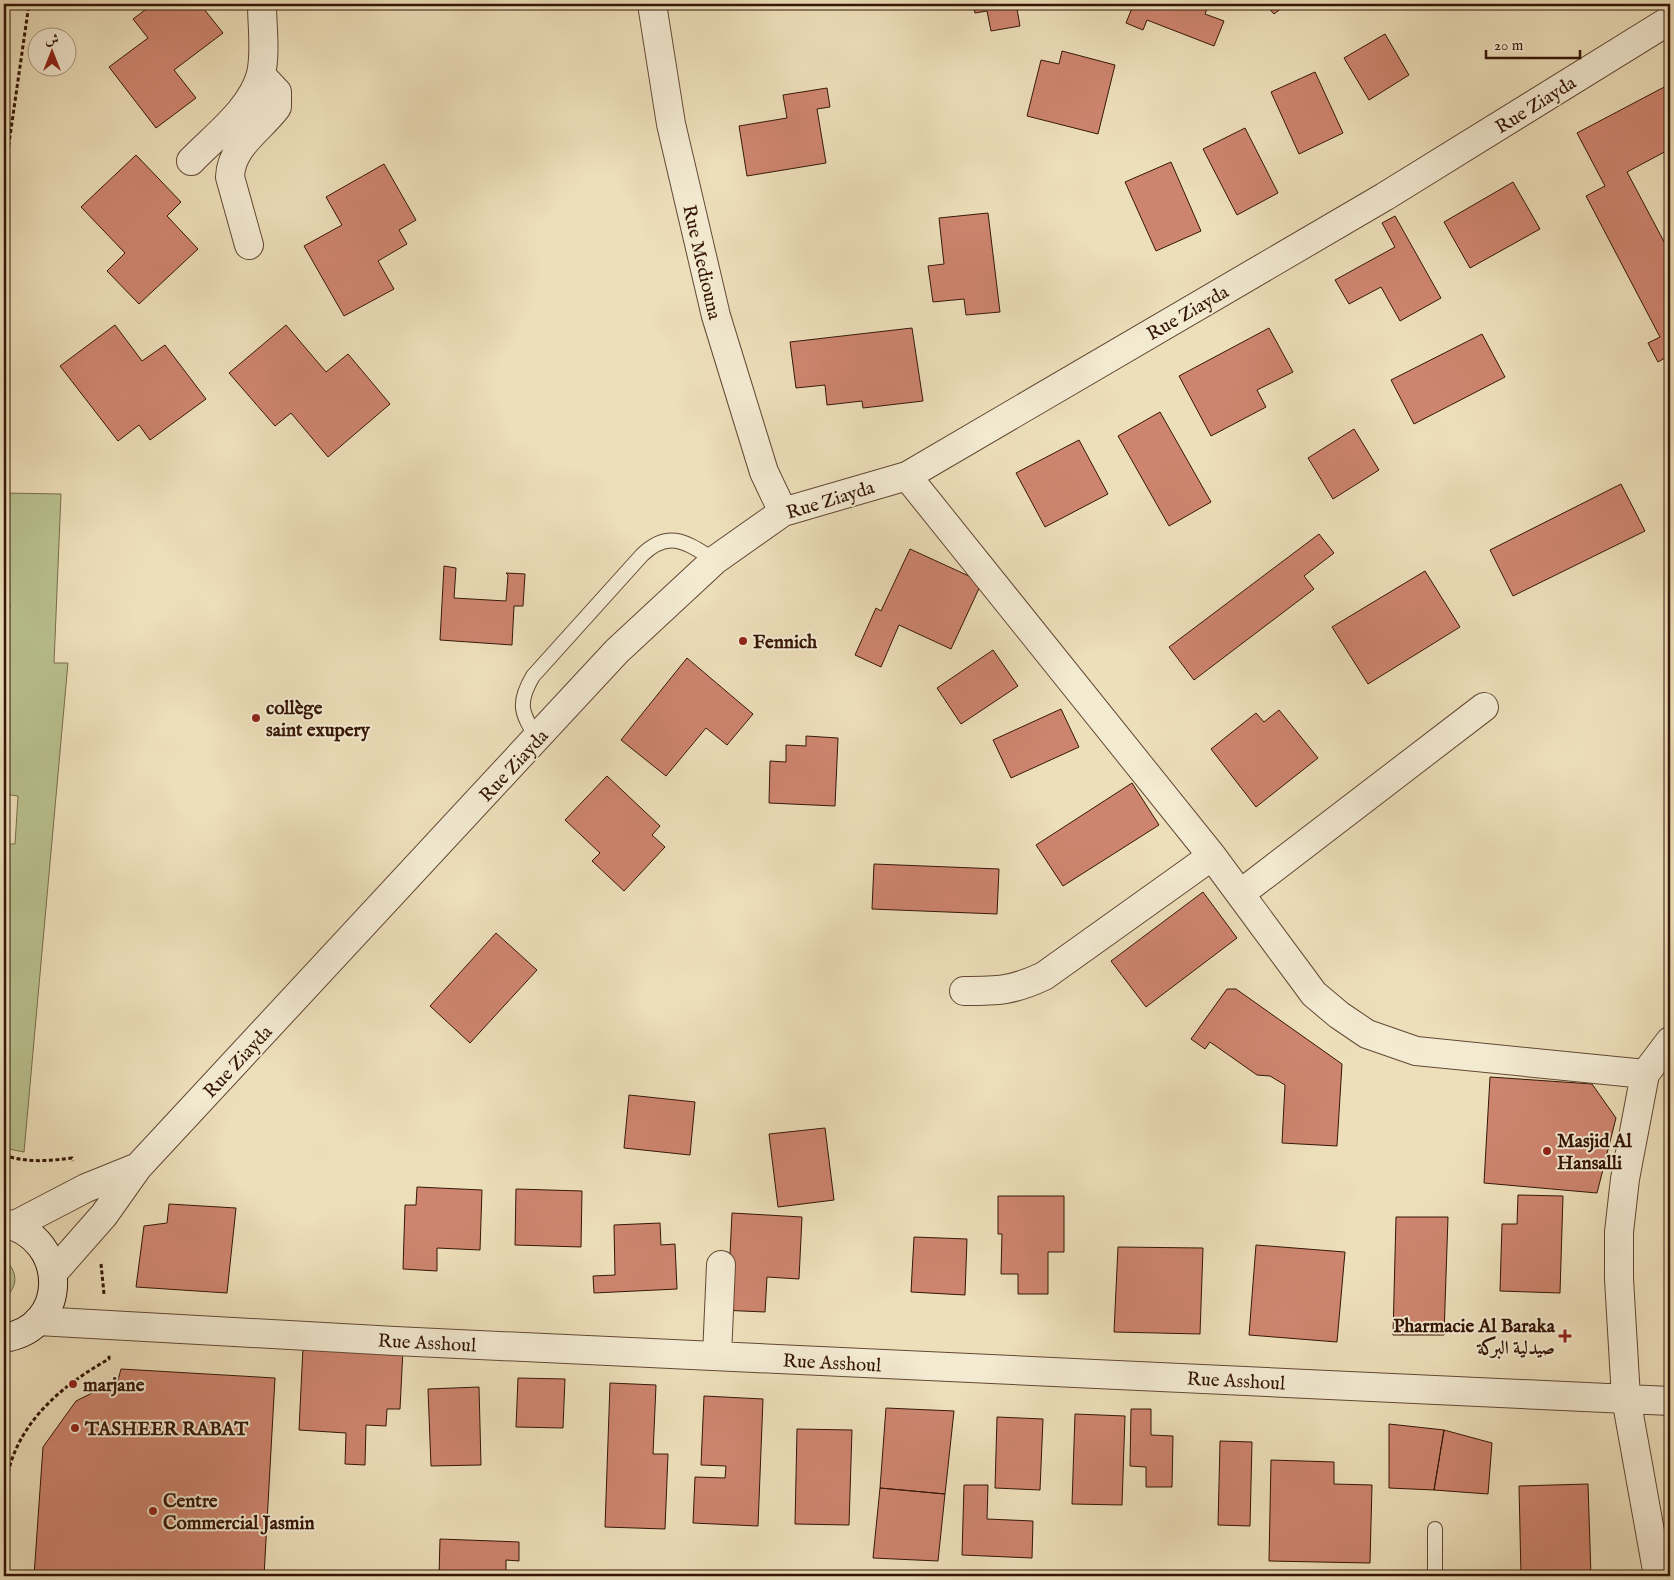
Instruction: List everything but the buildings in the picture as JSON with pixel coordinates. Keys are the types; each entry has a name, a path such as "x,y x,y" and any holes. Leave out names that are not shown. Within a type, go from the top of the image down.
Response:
{"street":[{"path":"191,161 248,102 261,75 263,62 262,4"},
{"name":"Rue Mediouna","path":"652,4 671,124 716,316 764,472 783,512"},
{"name":"Rue Ziayda","path":"53,1273 104,1215 138,1167 617,651 715,560 783,512 907,476 1384,197 1670,20"},
{"path":"249,245 230,177 230,167 239,149 277,107 279,100 277,92 261,75"},
{"path":"907,476 1212,856 1314,994 1367,1034 1416,1051 1644,1074"},
{"path":"1240,894 1484,707"},
{"path":"964,991 1000,991 1021,987 1044,976 1212,856"},
{"path":"1658,1576 1626,1398 1619,1279 1619,1232 1625,1179 1644,1074 1670,1041"},
{"name":"Rue Ziayda","path":"9,1224 86,1188 138,1167"},
{"path":"6,1343 38,1320 48,1306 53,1290 53,1273 47,1253 33,1236 9,1224"},
{"path":"717,1356 721,1265"},
{"name":"Rue Asshoul","path":"38,1320 112,1326 1626,1398 1670,1402"}],"lane":[{"path":"537,738 524,717 524,698 527,686 533,676 642,554 657,543 673,539 680,540 715,560"},
{"path":"1435,1530 1435,1576"}],"path":[{"path":"4,178 29,4"},
{"path":"4,620 4,636"}],"green space":[{"path":"4,493 61,494 54,663 68,663 24,1152 4,1148 4,844 15,844 18,796 4,794 4,701 10,605 4,605"},
{"path":"4,1259 12,1269 15,1279 12,1290 4,1299"}],"place":[{"name":"Fennich","path":"743,641"},
{"name":"collège saint exupery","path":"256,718"},
{"name":"Masjid Al Hansalli","path":"1547,1151"},
{"name":"Pharmacie Al Baraka صيدلية البركة","path":"1565,1336"},
{"name":"marjane","path":"73,1384"},
{"name":"TASHEER RABAT","path":"75,1428"},
{"name":"Centre Commercial Jasmin","path":"153,1511"}]}
